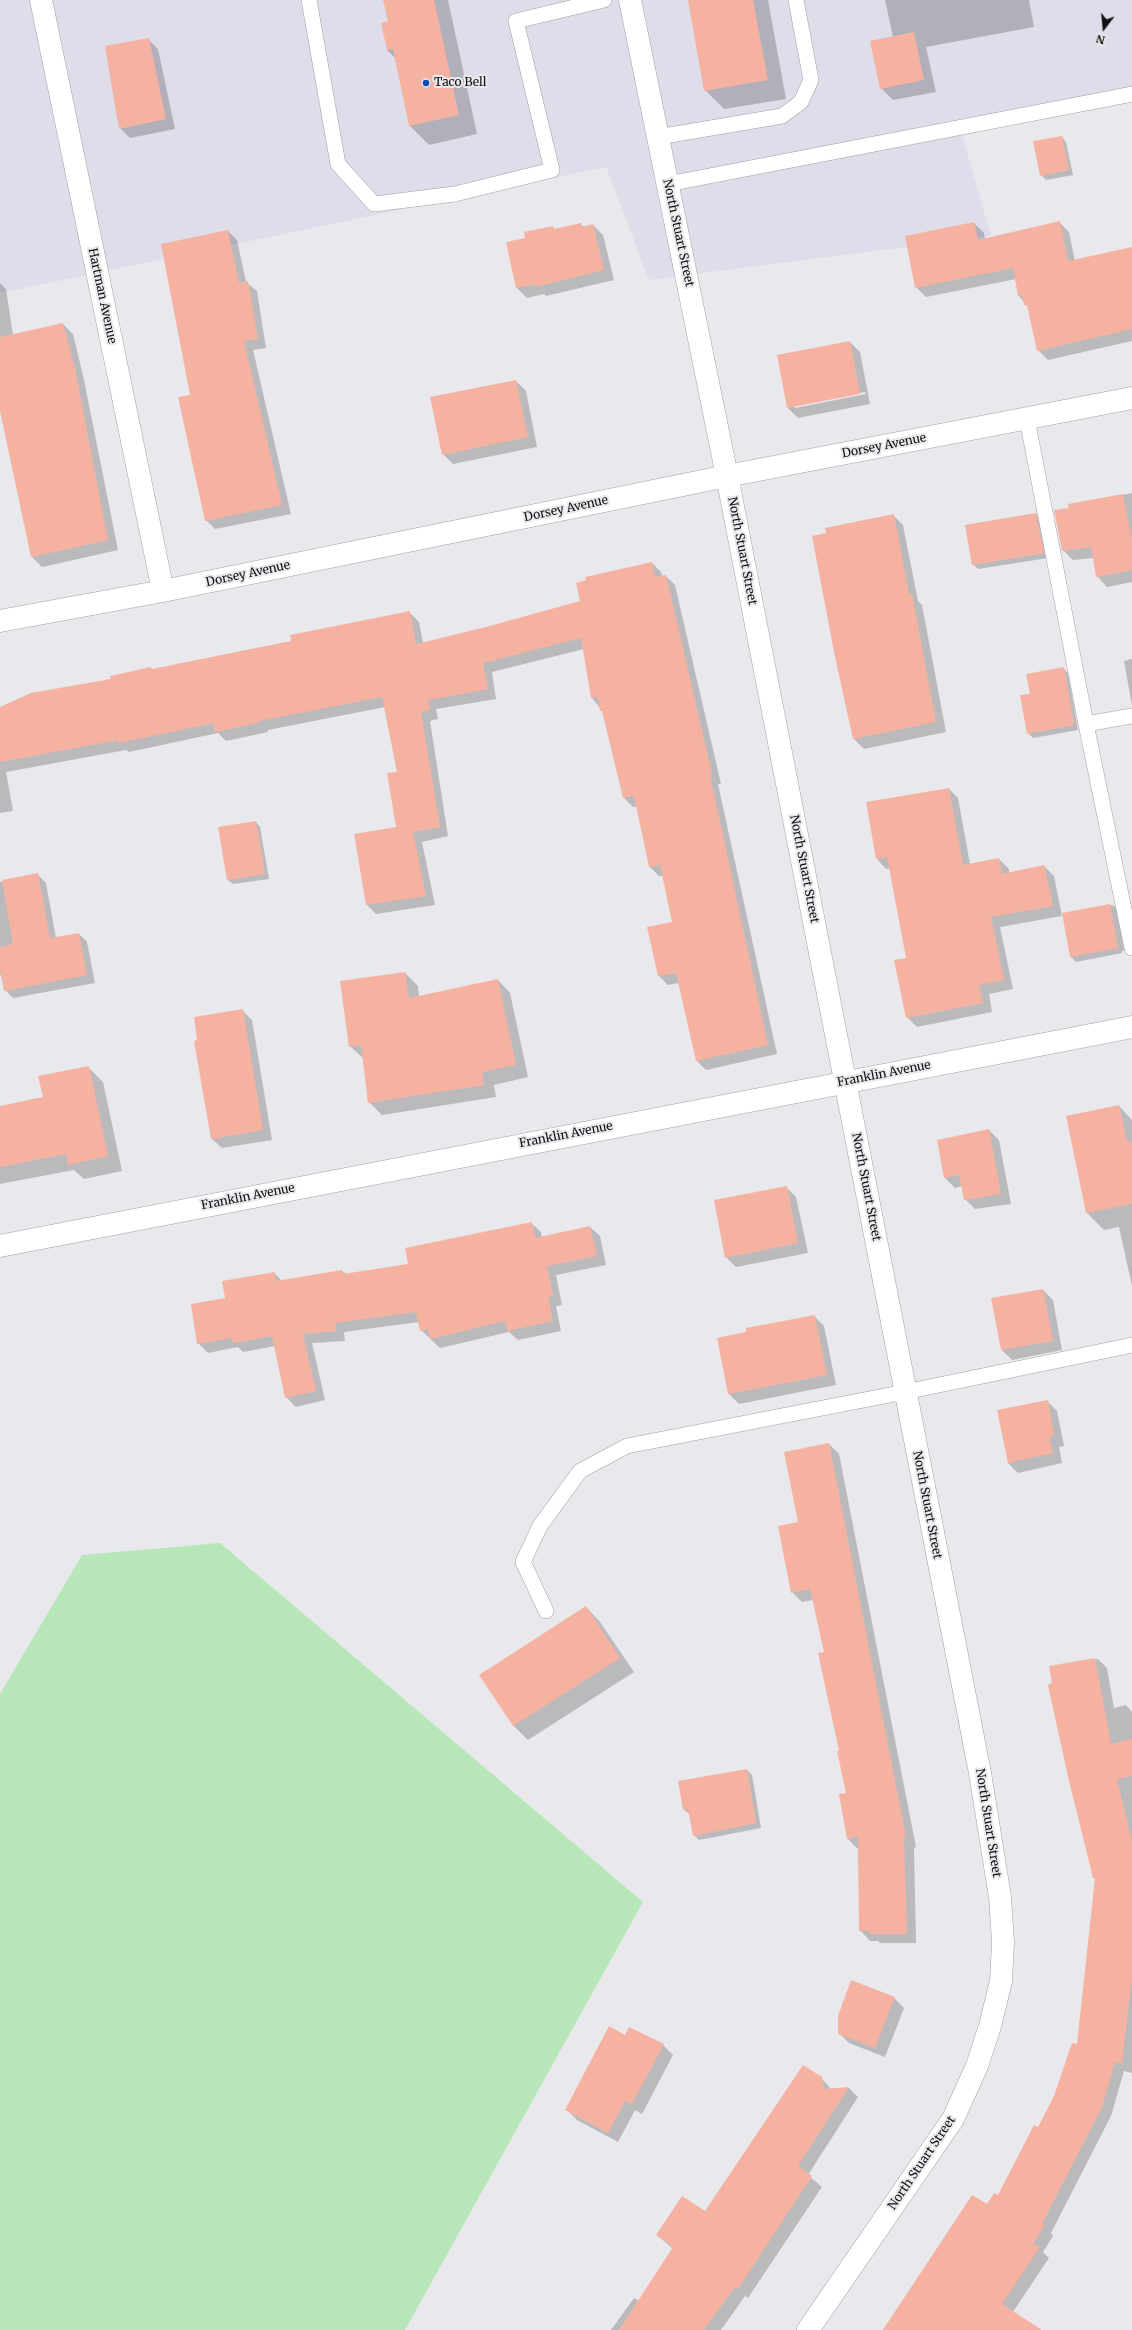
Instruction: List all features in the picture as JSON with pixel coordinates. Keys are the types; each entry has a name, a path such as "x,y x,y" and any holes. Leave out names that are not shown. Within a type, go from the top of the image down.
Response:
{"street":[{"name":"Hartman Avenue","path":"41,0 163,591"},
{"name":"North Stuart Street","path":"630,0 727,476 846,1082 980,1773 1000,1897 1003,1942 1001,1981 977,2066 953,2120 808,2330"},
{"name":"Dorsey Avenue","path":"0,621 163,591 727,476 1132,398"},
{"name":"Franklin Avenue","path":"0,1246 1132,1027"}],"lane":[{"path":"309,0 338,164 374,204 455,194 552,170 516,21 604,0"},
{"path":"658,137 782,116 801,102 811,80 796,0"},
{"path":"668,184 1132,94"},
{"path":"1028,419 1086,724 1132,948"},
{"path":"1086,724 1132,716"},
{"path":"546,1611 523,1562 540,1526 580,1471 627,1446 905,1392 1132,1345"}],"shaded area":[{"path":"0,0 1132,0 1132,90 959,124 991,236 649,280 606,167 0,293"}],"green space":[{"path":"220,1543 643,1902 405,2330 0,2330 0,1694 82,1555"}],"building":[{"name":"Taco Bell","path":"383,0 434,0 459,115 409,126 393,49 387,50 381,23 388,21"},
{"path":"688,0 753,0 768,80 704,91"},
{"path":"914,32 924,80 880,89 870,41"},
{"path":"149,38 166,119 119,129 105,46"},
{"path":"1062,136 1069,170 1040,176 1033,141"},
{"path":"1060,221 1068,261 1132,247 1132,329 1037,351 1027,305 1024,305 1022,296 1018,296 1013,268 915,288 905,236 974,222 978,240"},
{"path":"581,223 582,227 593,224 604,270 535,287 535,284 516,288 506,242 525,238 524,232 553,226 554,229"},
{"path":"228,230 239,283 248,281 258,339 244,341 282,505 205,521 178,397 190,395 161,244"},
{"path":"63,323 75,369 108,540 31,557 0,411 0,337"},
{"path":"850,341 860,394 787,408 777,355"},
{"path":"516,380 528,437 442,455 430,397"},
{"path":"1123,494 1132,540 1132,570 1096,577 1091,547 1062,551 1054,510 1069,508 1068,504"},
{"path":"1036,513 1044,553 972,565 965,525"},
{"path":"894,514 909,594 912,594 936,722 853,739 835,657 812,536 826,533 825,528"},
{"path":"652,562 655,577 666,575 712,774 710,775 768,1045 696,1061 676,973 658,976 647,927 672,922 660,865 649,867 634,796 623,798 602,711 600,711 598,697 591,698 581,638 483,663 488,689 428,700 430,710 421,712 440,827 413,832 426,896 366,905 354,834 396,827 387,773 397,772 382,697 259,721 259,723 215,732 213,723 119,743 118,740 0,762 0,707 31,693 111,679 110,676 151,667 152,669 291,641 290,635 410,611 416,644 486,627 580,601 576,583 586,580 585,577"},
{"path":"1064,667 1074,725 1027,734 1020,695 1030,694 1026,674"},
{"path":"949,788 963,865 999,858 1002,874 1044,865 1053,906 991,917 1004,980 979,985 983,1003 906,1018 894,960 906,958 887,857 876,859 866,802"},
{"path":"256,821 265,874 227,880 218,827"},
{"path":"38,873 50,938 79,933 87,975 4,991 0,971 0,947 13,944 2,880"},
{"path":"1110,904 1118,948 1070,957 1062,913"},
{"path":"405,972 409,998 498,979 516,1065 482,1072 484,1085 368,1103 361,1045 349,1047 340,981"},
{"path":"243,1009 263,1130 211,1139 194,1041 197,1040 194,1017"},
{"path":"89,1066 108,1156 68,1165 66,1154 0,1167 0,1106 43,1097 38,1076"},
{"path":"1119,1105 1127,1142 1132,1141 1132,1204 1086,1213 1066,1116"},
{"path":"989,1129 1001,1194 964,1200 959,1175 944,1178 937,1140"},
{"path":"787,1186 798,1243 725,1258 714,1200"},
{"path":"532,1222 535,1238 590,1226 597,1256 547,1266 553,1296 548,1297 553,1321 507,1331 505,1321 430,1339 428,1329 420,1331 416,1312 335,1323 336,1331 303,1334 316,1391 285,1398 272,1336 233,1343 232,1338 197,1344 191,1304 225,1298 222,1281 275,1272 276,1281 342,1270 343,1274 408,1264 405,1248"},
{"path":"1043,1289 1053,1341 1001,1350 991,1298"},
{"path":"815,1315 827,1375 728,1394 717,1338 746,1332 746,1328"},
{"path":"1048,1400 1054,1436 1049,1438 1053,1453 1008,1463 997,1410"},
{"path":"829,1443 906,1837 904,1838 907,1934 869,1934 870,1931 859,1931 858,1837 847,1839 839,1794 846,1793 837,1751 839,1751 818,1653 824,1652 810,1589 791,1593 778,1526 798,1522 784,1452"},
{"path":"586,1606 620,1658 513,1726 479,1675"},
{"path":"1095,1658 1111,1744 1132,1739 1132,1776 1117,1779 1132,1842 1132,1976 1122,2064 1115,2062 1102,2107 1042,2224 1045,2225 1033,2244 1040,2247 1002,2304 1042,2330 883,2330 972,2195 987,2204 994,2193 998,2195 1034,2125 1038,2127 1054,2096 1072,2043 1077,2044 1095,1878 1093,1878 1068,1777 1048,1685 1052,1683 1049,1666"},
{"path":"747,1769 756,1823 693,1836 688,1809 683,1810 678,1781"},
{"path":"851,1980 895,1997 875,2048 838,2034 838,2016"},
{"path":"609,2026 625,2035 629,2027 664,2044 632,2104 625,2101 608,2133 565,2110"},
{"path":"803,2065 822,2077 824,2089 849,2087 798,2166 812,2176 738,2289 735,2287 704,2330 619,2330 673,2247 656,2235 682,2196 705,2211"}],"place":[{"name":"Taco Bell","path":"426,83"}]}
